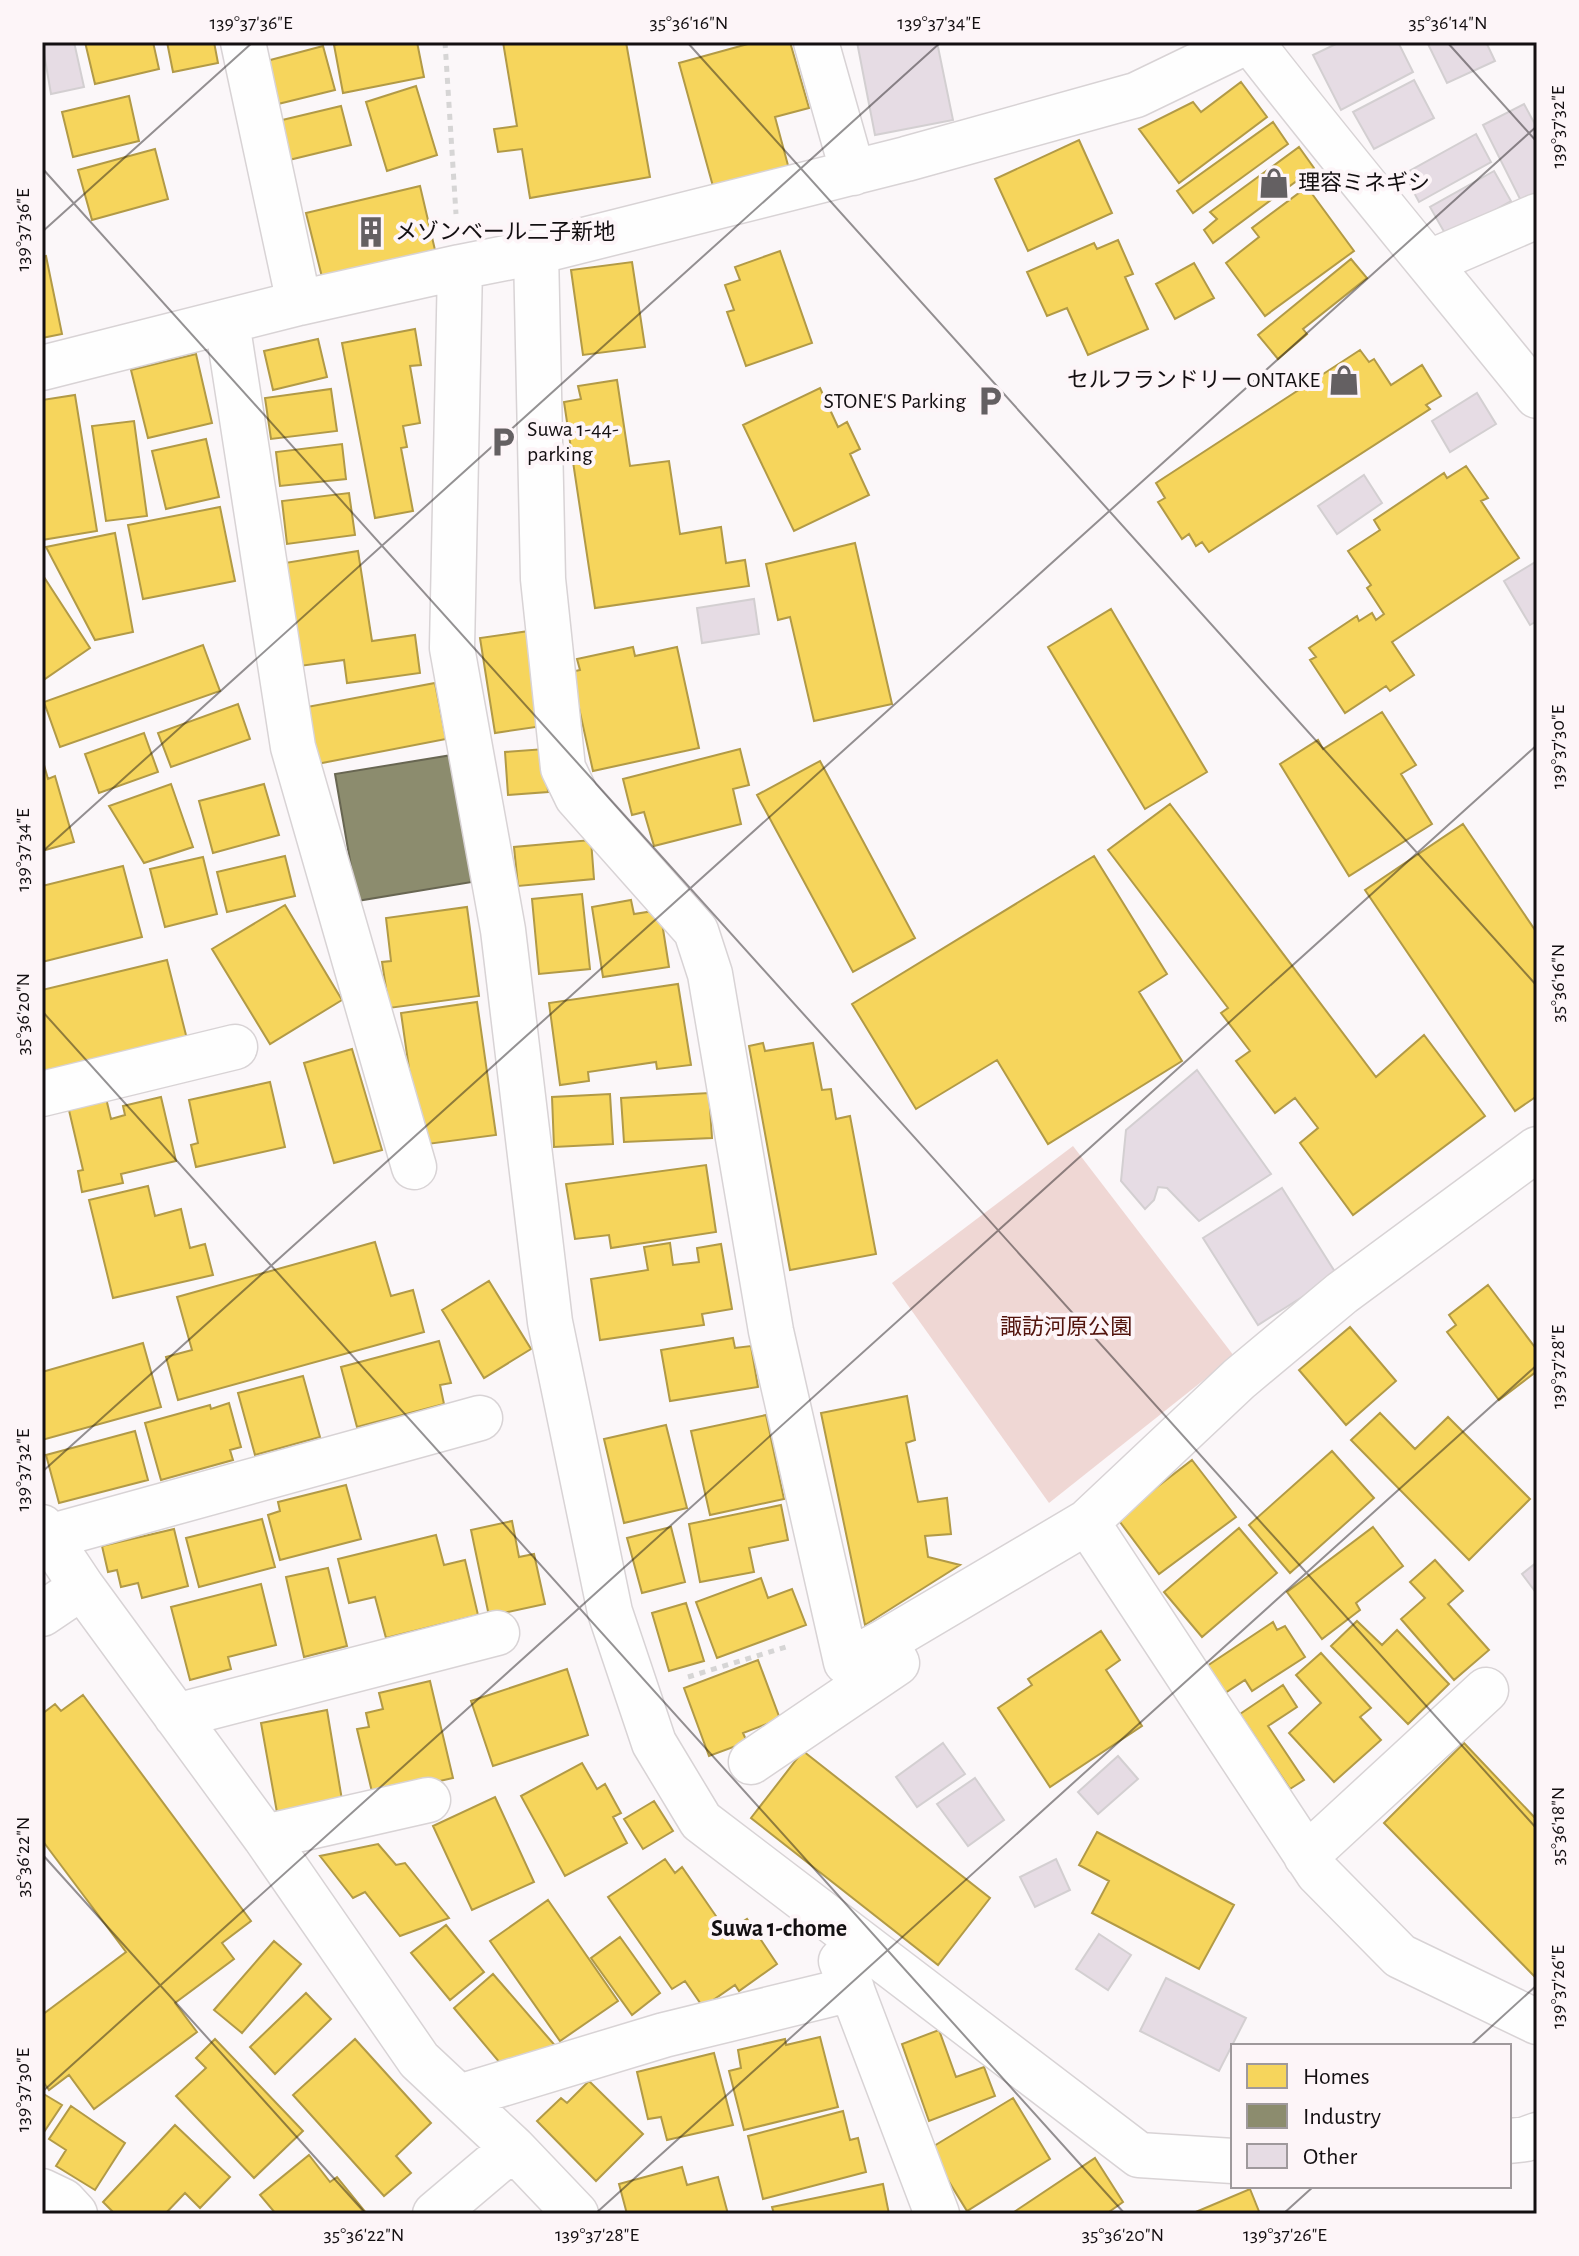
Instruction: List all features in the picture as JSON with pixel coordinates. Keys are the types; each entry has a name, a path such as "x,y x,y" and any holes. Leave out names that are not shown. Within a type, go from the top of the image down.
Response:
{"street":[{"path":"243,42 299,303"},
{"path":"816,42 853,173"},
{"path":"42,368 299,303 536,252 853,173 1136,95 1248,42 1537,396"},
{"path":"1430,262 1537,216"},
{"path":"536,252 543,579 563,768 577,797 696,931 710,974 771,1331 846,1662 1087,1522 1239,1379 1342,1293 1537,1149"},
{"path":"460,267 452,648 503,930 550,1322 610,1612 654,1743 701,1821 1139,2155 1231,2161"},
{"path":"227,322 293,747 414,1167"},
{"path":"42,1094 235,1047"},
{"path":"480,1418 45,1532 265,1837 419,2060 513,2148 576,2214"},
{"path":"1087,1522 1318,1873 1400,1956 1537,2022"},
{"path":"42,1614 82,1587"},
{"path":"176,1716 497,1633"},
{"path":"751,1762 897,1663 884,1642"},
{"path":"1306,1856 1486,1690"},
{"path":"265,1837 428,1800"},
{"path":"826,1917 937,2214"},
{"path":"459,2097 664,2035 852,1989"},
{"path":"1511,2141 1537,2135"},
{"path":"435,2214 513,2148"},
{"path":"42,2191 63,2201 75,2214"}],"path":[{"path":"445,42 460,267"},
{"path":"638,1693 839,1630"}],"green space":[{"name":"諏訪河原公園","path":"1073,1146 1234,1356 1049,1503 892,1283"}],"building: Homes":[{"path":"85,42 153,42 159,69 95,84"},
{"path":"167,42 214,42 218,63 173,72"},
{"path":"346,42 417,42 424,77 343,93 334,45"},
{"path":"503,42 626,42 650,177 530,198 522,149 498,152 494,129 517,126"},
{"path":"755,42 790,42 809,108 775,117 789,169 714,190 679,63"},
{"path":"323,46 335,90 270,106 259,63"},
{"path":"1241,82 1267,117 1179,183 1139,129 1193,102 1201,112"},
{"path":"416,86 437,155 387,171 366,102"},
{"path":"129,96 139,141 73,157 62,112"},
{"path":"341,106 351,145 289,160 278,121"},
{"path":"1273,122 1288,144 1193,213 1177,191"},
{"path":"1079,140 1112,213 1028,251 995,179"},
{"path":"1299,147 1314,168 1213,243 1204,230 1217,219 1210,212"},
{"path":"155,149 168,199 92,220 78,170"},
{"name":"メゾンベール二子新地","path":"420,186 435,250 322,277 306,213"},
{"path":"1307,187 1354,251 1265,316 1226,263 1259,237 1252,228"},
{"path":"1118,240 1133,274 1125,277 1148,329 1088,355 1067,308 1047,316 1027,272 1094,243 1097,249"},
{"path":"780,251 812,343 746,366 727,312 734,310 725,285 740,280 735,267"},
{"path":"46,256 62,334 42,338 42,257"},
{"path":"1351,259 1367,278 1303,329 1307,334 1278,359 1258,335"},
{"path":"632,262 645,347 583,355 571,270"},
{"path":"1194,263 1214,298 1175,319 1156,284"},
{"path":"415,329 421,365 410,366 420,423 403,426 407,447 401,448 413,511 375,518 342,343"},
{"path":"318,339 327,377 273,390 264,351"},
{"path":"1360,350 1369,362 1374,359 1391,385 1422,365 1441,396 1426,405 1430,409 1209,552 1202,542 1196,546 1189,534 1182,539 1158,502 1165,498 1156,483"},
{"path":"196,354 212,423 148,438 131,370"},
{"path":"617,380 630,466 669,461 680,534 721,527 726,563 745,560 749,586 595,608 564,402 581,399 578,386"},
{"path":"820,388 838,427 847,422 860,449 850,454 869,495 794,531 743,425"},
{"path":"331,389 337,431 271,439 265,398"},
{"path":"75,395 97,531 42,540 42,400"},
{"path":"134,421 147,516 106,521 92,426"},
{"path":"206,439 219,497 166,509 152,451"},
{"path":"342,444 346,479 280,486 276,452"},
{"path":"1466,466 1488,498 1481,501 1519,558 1392,642 1414,675 1390,691 1386,686 1345,713 1310,660 1316,657 1309,648 1357,616 1359,621 1372,613 1376,620 1384,614 1367,588 1371,585 1348,551 1380,530 1374,520 1444,473 1447,478"},
{"path":"349,493 355,535 287,544 282,501"},
{"path":"220,507 235,581 143,599 128,525"},
{"path":"115,533 133,632 95,640 46,547"},
{"path":"855,543 892,704 814,721 790,617 778,620 766,564"},
{"path":"358,551 372,641 415,635 420,673 347,683 344,660 300,666 285,563"},
{"path":"42,574 90,648 42,681"},
{"path":"1111,609 1207,772 1145,809 1048,647"},
{"path":"529,631 543,726 495,733 480,638"},
{"path":"203,645 220,691 60,747 44,702"},
{"path":"633,647 635,656 677,647 699,748 593,771 571,672 580,670 577,659"},
{"path":"435,683 446,739 317,764 307,707"},
{"path":"238,704 250,739 171,767 158,733"},
{"path":"1382,712 1416,765 1401,774 1432,824 1349,876 1280,764 1318,740 1323,749"},
{"path":"144,733 158,772 99,793 85,754"},
{"path":"545,749 548,792 508,795 505,752"},
{"path":"740,749 749,785 733,789 741,824 654,846 644,812 632,815 623,779"},
{"path":"42,758 48,779 55,776 74,842 42,851"},
{"path":"820,761 915,938 853,972 757,795"},
{"path":"171,784 193,847 144,863 109,806"},
{"path":"264,784 279,835 213,853 199,801"},
{"path":"1170,804 1376,1077 1424,1035 1485,1116 1353,1215 1300,1143 1318,1128 1295,1098 1275,1113 1236,1061 1250,1051 1221,1013 1228,1008 1108,850"},
{"path":"1463,824 1537,933 1537,1096 1515,1111 1365,890"},
{"path":"591,840 594,879 518,886 514,847"},
{"path":"285,856 295,896 227,912 217,872"},
{"path":"1094,856 1167,974 1139,992 1182,1061 1048,1144 997,1060 916,1109 852,1004"},
{"path":"203,857 217,914 165,927 150,869"},
{"path":"123,866 142,937 42,962 42,886"},
{"path":"582,894 590,969 539,974 532,899"},
{"path":"631,900 634,914 660,910 669,967 603,977 592,907"},
{"path":"285,905 342,1000 270,1044 212,949"},
{"path":"467,907 479,996 389,1008 382,962 391,961 386,918"},
{"path":"167,960 188,1043 42,1078 42,990"},
{"path":"678,984 691,1065 657,1069 656,1062 588,1072 589,1081 560,1085 549,1003"},
{"path":"477,1002 496,1135 420,1145 401,1013"},
{"path":"763,1043 765,1051 813,1043 822,1090 831,1089 836,1119 850,1116 876,1254 790,1270 749,1046"},
{"path":"352,1049 382,1150 334,1163 304,1063"},
{"path":"270,1082 285,1147 196,1167 191,1145 198,1143 189,1100"},
{"path":"709,1093 712,1138 624,1142 621,1098"},
{"path":"610,1094 613,1144 554,1147 552,1097"},
{"path":"161,1097 176,1161 121,1174 123,1183 82,1192 78,1171 83,1170 68,1106 106,1098 111,1119 125,1115 123,1106"},
{"path":"706,1165 716,1232 611,1248 609,1235 575,1239 566,1184"},
{"path":"148,1186 155,1216 181,1209 190,1248 205,1244 213,1275 113,1298 89,1200"},
{"path":"375,1242 391,1296 413,1290 424,1332 178,1400 166,1357 192,1350 177,1297"},
{"path":"670,1243 673,1265 699,1262 697,1248 721,1244 732,1309 702,1314 704,1325 600,1340 591,1279 648,1270 644,1247"},
{"path":"489,1281 531,1349 484,1378 442,1310"},
{"path":"1488,1285 1537,1350 1537,1371 1499,1400 1447,1332 1456,1325 1449,1315"},
{"path":"1350,1327 1396,1381 1346,1425 1299,1370"},
{"path":"733,1338 735,1348 751,1346 758,1387 670,1401 661,1350"},
{"path":"439,1341 451,1383 440,1385 444,1404 357,1427 341,1367"},
{"path":"143,1343 161,1407 42,1440 42,1372"},
{"path":"303,1376 320,1437 255,1455 238,1393"},
{"path":"907,1396 915,1440 906,1443 918,1502 947,1498 951,1534 925,1536 928,1557 960,1565 865,1625 821,1413"},
{"path":"229,1403 241,1447 230,1450 233,1460 161,1480 145,1423 210,1405 211,1409"},
{"path":"1380,1413 1415,1449 1448,1417 1530,1499 1469,1560 1351,1440"},
{"path":"766,1415 784,1499 710,1515 691,1431"},
{"path":"666,1425 687,1508 624,1523 604,1439"},
{"path":"135,1431 148,1480 59,1503 46,1455"},
{"path":"1332,1451 1374,1498 1290,1573 1249,1525"},
{"path":"1192,1460 1236,1517 1159,1574 1117,1518"},
{"path":"346,1485 361,1539 280,1560 268,1515 280,1511 278,1502"},
{"path":"781,1505 788,1540 749,1548 754,1572 700,1582 689,1524"},
{"path":"262,1519 275,1567 199,1587 186,1538"},
{"path":"512,1521 519,1557 534,1554 545,1604 489,1616 471,1530"},
{"path":"671,1527 685,1582 642,1593 627,1538"},
{"path":"1373,1527 1403,1566 1356,1603 1360,1610 1322,1639 1287,1592"},
{"path":"1239,1528 1277,1573 1202,1637 1164,1592"},
{"path":"174,1529 188,1586 142,1598 138,1583 121,1587 117,1570 108,1572 102,1546"},
{"path":"436,1535 444,1565 465,1560 478,1615 386,1638 375,1597 349,1603 338,1559"},
{"path":"1435,1560 1463,1591 1448,1604 1489,1650 1454,1680 1401,1619 1425,1598 1410,1582"},
{"path":"328,1568 347,1646 304,1657 286,1577"},
{"path":"761,1578 768,1598 792,1589 806,1625 717,1658 696,1602"},
{"path":"261,1584 276,1645 228,1657 231,1669 190,1680 171,1607"},
{"path":"686,1603 704,1661 669,1671 652,1613"},
{"path":"1357,1621 1382,1645 1397,1630 1449,1684 1408,1724 1331,1646"},
{"path":"1273,1622 1277,1630 1285,1626 1305,1657 1252,1691 1245,1680 1225,1693 1207,1666"},
{"path":"1101,1631 1120,1660 1106,1670 1142,1726 1050,1787 998,1708 1032,1685 1028,1679"},
{"path":"1321,1653 1371,1708 1360,1717 1381,1740 1334,1782 1289,1733 1321,1703 1296,1675"},
{"path":"758,1660 780,1719 743,1733 747,1742 709,1756 684,1688"},
{"path":"567,1669 588,1735 493,1766 471,1701"},
{"path":"430,1681 453,1778 373,1796 357,1729 369,1727 366,1713 383,1709 379,1693"},
{"path":"1283,1685 1297,1707 1268,1726 1304,1780 1290,1789 1240,1714"},
{"path":"83,1695 251,1921 222,1943 234,1959 175,2003 197,2032 94,2109 69,2075 49,2090 42,2080 42,2015 126,1952 42,1840 42,1714 55,1704 61,1711"},
{"path":"327,1710 343,1806 278,1818 261,1723"},
{"path":"1464,1743 1537,1820 1537,1979 1384,1823"},
{"path":"803,1751 990,1898 938,1965 751,1818"},
{"path":"582,1763 597,1789 605,1784 621,1813 613,1817 627,1843 565,1876 521,1796"},
{"path":"495,1797 534,1882 472,1910 433,1826"},
{"path":"654,1801 673,1831 643,1849 624,1819"},
{"path":"1097,1832 1234,1905 1199,1969 1092,1913 1109,1881 1079,1865"},
{"path":"378,1844 396,1865 405,1863 449,1918 400,1936 365,1892 353,1898 320,1856"},
{"path":"665,1859 675,1873 682,1867 727,1932 747,1919 777,1964 739,1991 735,1985 703,2007 685,1981 672,1989 608,1897"},
{"path":"548,1900 618,2001 560,2041 490,1941"},
{"path":"446,1925 484,1972 450,2000 411,1953"},
{"path":"620,1937 660,1993 632,2015 591,1958"},
{"path":"274,1941 301,1964 242,2033 214,2010"},
{"path":"493,1974 558,2049 500,2063 454,2008"},
{"path":"306,1993 331,2019 275,2074 250,2047"},
{"path":"939,2030 956,2077 984,2067 995,2096 929,2121 902,2044"},
{"path":"820,2037 838,2107 744,2130 729,2071 741,2068 738,2050 785,2039 786,2045"},
{"path":"215,2039 303,2131 254,2178 176,2096 206,2068 196,2058"},
{"path":"355,2039 431,2123 396,2156 411,2173 384,2196 293,2095"},
{"path":"714,2053 733,2125 667,2140 661,2117 648,2119 637,2072"},
{"path":"589,2081 643,2134 596,2181 537,2121 561,2098 567,2103"},
{"path":"42,2093 62,2105 42,2135"},
{"path":"1013,2098 1050,2159 967,2211 929,2149"},
{"path":"71,2106 125,2143 95,2190 56,2166 66,2150 49,2139"},
{"path":"843,2111 850,2140 858,2138 866,2172 763,2199 748,2136"},
{"path":"175,2125 230,2177 200,2208 185,2193 165,2214 115,2214 103,2202"},
{"path":"309,2155 330,2182 337,2177 367,2214 276,2214 260,2195"},
{"path":"1095,2158 1123,2202 1106,2214 1011,2214"},
{"path":"682,2167 687,2185 718,2177 728,2214 627,2214 619,2184"},
{"path":"883,2184 889,2214 774,2214 772,2207"},
{"path":"1250,2189 1260,2214 1191,2214"}],"building: Industry":[{"path":"452,755 472,882 357,901 335,774"}],"building: Other":[{"path":"42,42 74,42 84,87 51,94"},
{"path":"857,42 937,42 953,120 875,135"},
{"path":"1340,42 1398,42 1413,72 1341,110 1313,55"},
{"path":"1427,42 1486,42 1495,61 1447,83"},
{"path":"1414,80 1434,118 1374,149 1353,112"},
{"path":"1524,104 1537,128 1537,196 1522,203 1483,125"},
{"path":"1476,134 1491,162 1419,202 1404,174"},
{"path":"1494,171 1511,201 1447,237 1430,207"},
{"path":"1477,393 1496,424 1450,452 1432,421"},
{"path":"1364,475 1382,503 1337,534 1318,506"},
{"path":"1537,561 1537,621 1530,625 1504,581"},
{"path":"754,599 759,634 702,643 697,608"},
{"path":"1197,1070 1271,1174 1199,1221 1167,1188 1158,1187 1154,1200 1145,1209 1121,1181 1126,1130"},
{"path":"1282,1188 1337,1275 1258,1325 1203,1238"},
{"path":"1537,1562 1537,1594 1522,1574"},
{"path":"943,1743 965,1774 917,1807 896,1777"},
{"path":"1118,1756 1138,1779 1098,1814 1078,1792"},
{"path":"975,1778 1004,1820 968,1846 937,1804"},
{"path":"1056,1859 1070,1890 1035,1907 1020,1877"},
{"path":"1099,1934 1131,1955 1108,1990 1076,1969"},
{"path":"1166,1978 1246,2018 1219,2071 1140,2031"}],"place":[{"name":"理容ミネギシ","path":"1274,183"},
{"name":"メゾンベール二子新地","path":"371,232"},
{"name":"セルフランドリー ONTAKE","path":"1344,380"},
{"name":"STONE'S Parking","path":"990,401"},
{"name":"Suwa 1-44- parking","path":"503,442"}],"district":[{"name":"Suwa 1-chome","path":"779,1929"}]}
